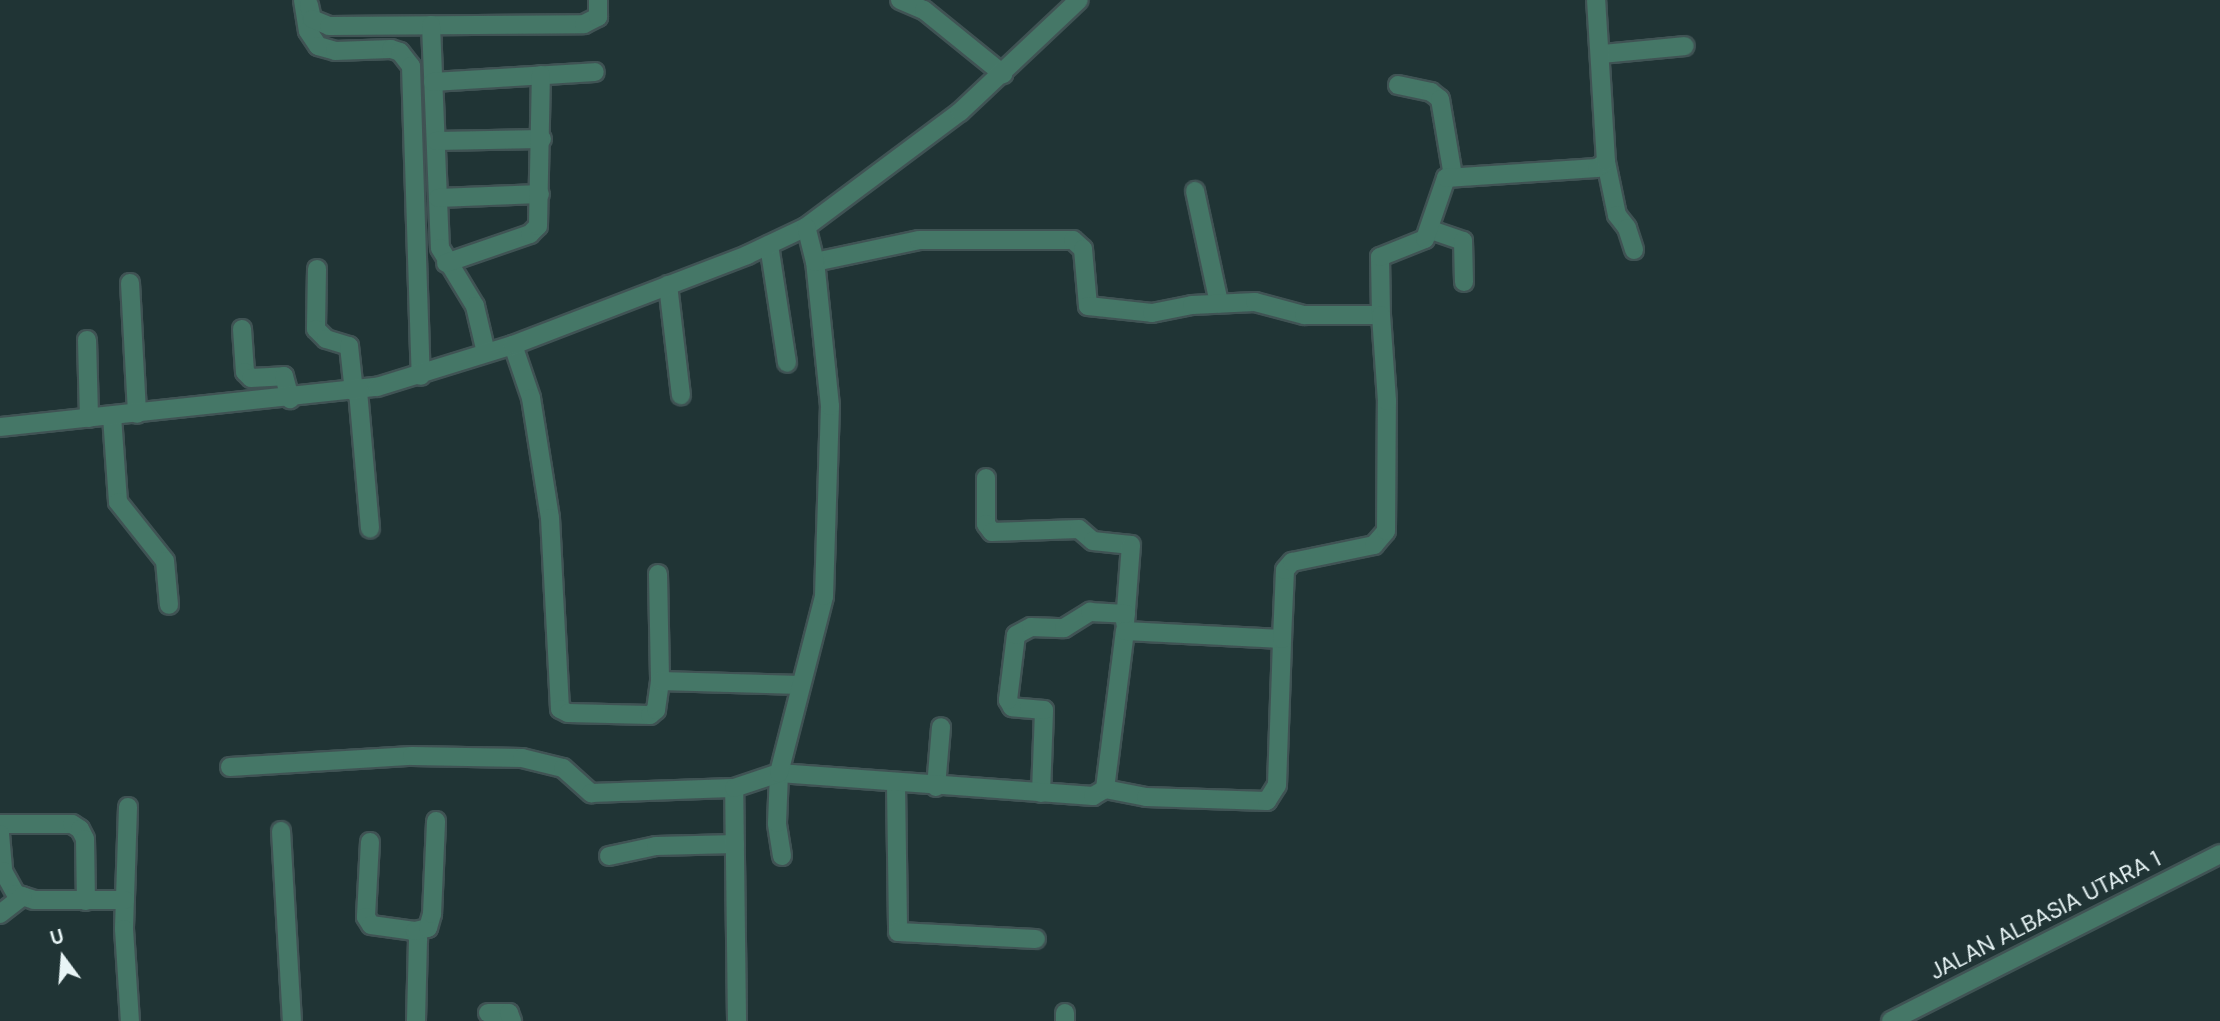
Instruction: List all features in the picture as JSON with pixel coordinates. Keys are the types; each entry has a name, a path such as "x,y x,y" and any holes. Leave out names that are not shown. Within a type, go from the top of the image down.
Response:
{"street":[{"path":"306,0 313,19 329,26 584,24 599,14 598,0"},
{"path":"306,0 308,31 318,46 335,51 391,48 400,52 411,66 421,376"},
{"path":"900,0 924,10 1003,74"},
{"path":"0,427 356,391 421,376 513,345 769,245 806,227 960,112 1079,0"},
{"path":"1596,0 1602,54 1606,162 1617,215 1627,228 1634,250"},
{"path":"431,25 440,248 446,263 475,306 486,353"},
{"path":"1602,54 1685,46"},
{"path":"433,82 595,72"},
{"path":"446,263 536,230 542,139 541,75"},
{"path":"1398,85 1432,92 1440,99 1453,176"},
{"path":"436,141 542,139"},
{"path":"230,767 412,757 511,758 563,768 591,793 734,788 779,773 896,785 1093,796 1105,789 1146,797 1266,800 1277,785 1285,570 1292,562 1374,545 1386,531 1387,401 1380,257 1419,244 1431,230 1440,188 1453,176 1597,169 1606,162"},
{"path":"1195,191 1219,303"},
{"path":"438,198 540,194"},
{"path":"782,856 777,823 779,773 801,685 819,632 824,596 830,406 815,261 806,227"},
{"path":"1431,230 1464,240 1464,282"},
{"path":"815,261 919,240 1073,240 1083,249 1088,306 1152,313 1219,303 1255,302 1304,316 1381,316"},
{"path":"769,245 787,363"},
{"path":"317,269 316,329 326,340 349,346 370,528"},
{"path":"130,284 136,414"},
{"path":"667,285 681,395"},
{"path":"242,329 245,372 251,378 284,376 290,398"},
{"path":"87,340 89,418"},
{"path":"513,345 531,398 550,519 560,709 568,713 650,715 656,710 660,681 658,574"},
{"path":"112,416 118,502 165,561 169,605"},
{"path":"986,478 986,524 992,532 1079,529 1093,541 1131,545 1126,622 1105,789"},
{"path":"1041,793 1044,710 1012,707 1008,700 1016,635 1031,627 1064,628 1090,612 1126,622 1282,639"},
{"path":"660,681 801,685"},
{"path":"936,787 941,727"},
{"path":"896,785 898,932 1036,939"},
{"path":"734,788 737,1021"},
{"path":"128,807 125,900 130,1021"},
{"path":"370,842 367,921 415,932 428,928 432,914 436,821"},
{"path":"0,824 72,824 80,829 85,839 86,901"},
{"path":"282,831 292,1021"},
{"path":"0,834 8,883 23,896 86,901 125,900"},
{"path":"609,856 656,846 735,844"},
{"name":"JALAN ALBASIA UTARA 1","path":"1891,1021 2220,854"},
{"path":"0,914 23,896"},
{"path":"415,932 421,952 416,1021"},
{"path":"488,1013 509,1013 512,1021"}]}
